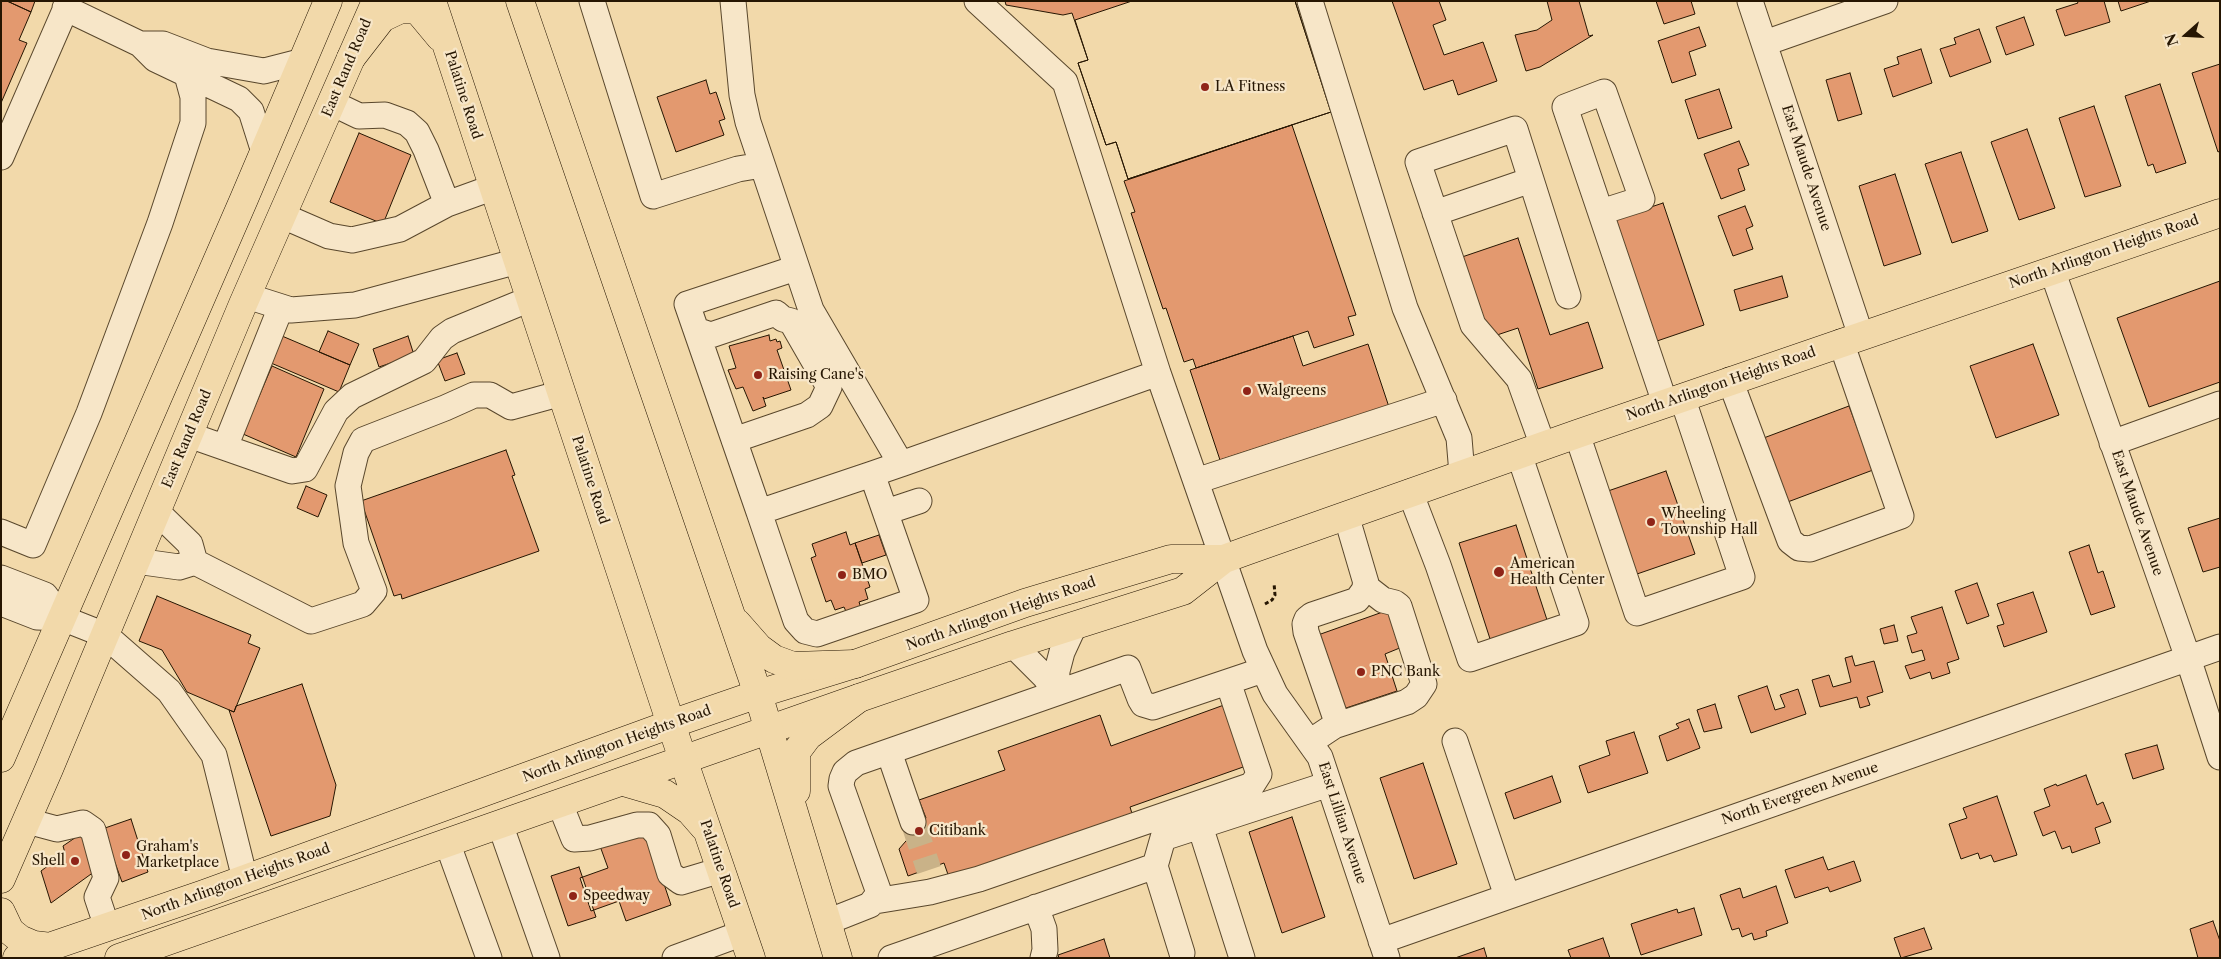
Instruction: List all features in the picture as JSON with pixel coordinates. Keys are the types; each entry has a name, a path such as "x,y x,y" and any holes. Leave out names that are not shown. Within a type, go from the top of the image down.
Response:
{"main road":[{"path":"1,758 328,1"},
{"name":"East Rand Road","path":"1,879 157,512 246,296 283,216 376,1"},
{"name":"Palatine Road","path":"432,1 671,724 747,946"},
{"path":"520,1 758,694 838,958"},
{"path":"351,58 382,18 395,11 407,8 425,17 448,49"},
{"name":"North Arlington Heights Road","path":"118,958 859,698 1013,645 1184,591 1224,559 1730,380 2220,213"},
{"name":"North Arlington Heights Road","path":"17,958 245,879 671,724 758,694 855,664 1025,603 1171,559 1224,559"},
{"path":"730,615 759,648 774,659 793,666 855,664"},
{"path":"795,820 796,752 808,736 859,698"},
{"path":"624,782 665,794 690,811 707,830"},
{"path":"1,912 10,931 20,939 34,945 51,947"}],"street":[{"path":"592,1 653,196 738,168 762,165"},
{"path":"733,1 742,95 748,122 811,310 901,464"},
{"name":"East Lillian Avenue","path":"977,1 1064,82 1158,373 1255,651 1275,694 1320,757 1384,949"},
{"path":"1310,1 1344,104 1405,308 1459,438 1462,474"},
{"name":"East Maude Avenue","path":"1730,380 1790,540 1794,545 1799,548 1810,549 1900,516 1872,430 1851,339 1750,1"},
{"path":"1764,43 1885,1"},
{"path":"1,156 67,5 140,44 156,59 239,99 251,111 264,152"},
{"path":"140,44 163,44 206,61 264,71 303,61"},
{"path":"1,532 33,545 89,413 160,223 193,123 193,97 187,75"},
{"path":"193,123 210,105 231,96"},
{"path":"332,103 359,116 385,115 407,123 417,132 426,150 447,204"},
{"path":"1410,492 1470,659 1576,623 1531,450 1519,379 1473,325 1418,162 1515,129 1568,296"},
{"path":"1436,213 1531,180"},
{"path":"283,216 329,236 352,240 400,229 447,204 494,187"},
{"path":"1577,434 1637,612 1742,577 1601,212"},
{"path":"246,296 291,310 356,305 518,261"},
{"path":"796,268 687,304 796,621 805,631 817,634 916,600 872,474"},
{"name":"East Maude Avenue","path":"2052,270 2188,658 2220,756"},
{"path":"189,434 292,471 304,469 336,412 352,396 424,361 442,338 452,332 530,298"},
{"path":"225,447 281,307"},
{"path":"696,330 711,335 776,313 783,319 791,321 829,387 820,406 806,426 732,433"},
{"path":"707,362 716,347 780,325 783,319"},
{"path":"732,433 802,402 807,398 820,371"},
{"path":"759,512 1158,373"},
{"path":"157,512 190,544 196,562 311,621 363,604 374,591 356,543 348,486 356,453 363,440 474,395 490,395 511,407 562,394"},
{"path":"1196,481 1444,400"},
{"path":"2112,443 2220,404"},
{"path":"886,512 919,501"},
{"path":"1310,742 1334,726 1407,702 1416,696 1424,684 1399,606 1383,600 1366,586 1346,515"},
{"path":"136,561 180,567 196,562"},
{"path":"1,578 45,595 62,618"},
{"path":"1334,726 1336,719 1305,624 1312,615 1357,600 1362,596 1366,586"},
{"path":"1,603 37,617 62,618 105,635 169,691 214,755 245,879"},
{"path":"1056,693 1057,671 1062,652 1074,626"},
{"path":"1013,645 1045,677 1056,693"},
{"name":"North Evergreen Avenue","path":"1384,949 1507,896 2220,647"},
{"path":"874,901 878,890 842,786 845,772 856,763 1128,668 1140,699 1148,707 1154,707 1263,670"},
{"path":"827,922 870,905 874,901 932,880 979,879 1252,785 1259,774 1228,682"},
{"path":"1455,741 1507,896"},
{"path":"889,752 913,822"},
{"path":"1182,952 1155,866 1163,838 1329,784"},
{"path":"560,804 574,839 590,838 637,825 649,825 658,835 670,874 680,882 721,870"},
{"path":"27,821 57,828 83,823 93,830 106,878 97,897 107,927"},
{"path":"500,824 546,958"},
{"path":"1200,826 1242,958"},
{"path":"447,842 489,958"},
{"path":"901,956 1155,866"},
{"path":"1036,907 1044,928 1046,950 1043,958"},
{"path":"675,958 747,946"}],"path":[{"path":"1265,604 1272,600 1275,595 1274,583"}],"building":[{"path":"1,1 7,1 31,12 19,40 27,43 1,103"},
{"path":"7,1 35,1 31,12"},
{"name":"LA Fitness","path":"1005,1 1295,1 1331,112 1128,179 1116,142 1106,145 1078,63 1088,60 1072,13 1063,15 1006,5"},
{"name":"LA Fitness","path":"1132,1 1295,1 1331,112 1128,179 1116,142 1106,145 1078,63 1088,60 1075,20"},
{"path":"1392,1 1439,1 1446,20 1433,25 1444,55 1483,42 1497,81 1458,95 1453,80 1424,90"},
{"path":"1547,1 1579,1 1589,36 1593,35 1540,67 1526,71 1515,35 1537,30 1552,20"},
{"path":"1656,1 1691,1 1695,14 1664,24"},
{"path":"2077,1 2104,1 2110,22 2065,36 2056,10 2078,3"},
{"path":"2118,1 2151,1 2121,11"},
{"path":"2024,17 2034,45 2006,55 1996,27"},
{"path":"1699,27 1706,46 1689,52 1696,75 1672,83 1658,41"},
{"path":"1979,29 1991,62 1950,77 1940,49 1956,44 1954,38"},
{"path":"1921,49 1932,83 1893,97 1884,69 1899,64 1897,57"},
{"path":"2220,64 2220,151 2218,152 2192,73"},
{"path":"1850,73 1862,114 1838,121 1826,80"},
{"path":"706,80 710,94 716,92 725,119 719,121 724,135 676,152 657,97"},
{"path":"2160,84 2186,163 2156,173 2153,164 2148,166 2125,96"},
{"path":"1719,89 1732,128 1698,139 1685,100"},
{"path":"2094,106 2121,186 2085,197 2059,118"},
{"path":"1292,125 1356,315 1348,317 1354,335 1314,348 1308,331 1196,368 1193,359 1184,362 1166,308 1163,309 1131,213 1135,212 1124,181"},
{"path":"2027,129 2055,208 2019,220 1991,142"},
{"path":"359,133 411,155 383,224 330,202"},
{"path":"1739,141 1749,165 1738,169 1745,190 1721,199 1704,154"},
{"path":"1961,152 1988,231 1952,243 1925,164"},
{"path":"1895,174 1921,254 1884,266 1859,186"},
{"path":"1663,203 1704,325 1657,341 1615,219"},
{"path":"1745,206 1753,226 1746,229 1753,249 1733,256 1718,216"},
{"path":"1518,238 1550,335 1588,322 1603,368 1538,389 1518,328 1488,338 1462,257"},
{"path":"1782,276 1788,297 1740,311 1734,290"},
{"path":"2220,281 2220,382 2149,407 2117,318"},
{"path":"328,331 359,344 350,365 319,352"},
{"name":"Raising Cane's","path":"769,335 770,341 776,339 777,342 780,341 782,348 777,350 791,390 764,399 763,397 766,406 753,411 743,387 736,389 728,370 736,368 729,346"},
{"path":"282,336 350,365 339,392 271,363"},
{"path":"408,336 414,355 379,367 373,349"},
{"name":"Walgreens","path":"1293,336 1303,366 1368,344 1389,407 1220,460 1190,370"},
{"path":"2033,344 2059,415 1996,438 1970,366"},
{"path":"457,353 465,374 445,381 437,360"},
{"path":"272,366 324,389 296,457 243,434"},
{"path":"1849,406 1873,470 1785,503 1761,439"},
{"path":"506,450 515,475 512,476 539,551 402,599 401,594 394,596 361,501"},
{"name":"Wheeling Township Hall","path":"1666,471 1695,554 1637,574 1608,491"},
{"path":"306,486 327,495 318,517 297,508"},
{"path":"2220,518 2220,567 2203,572 2188,528"},
{"path":"1516,525 1549,626 1492,645 1459,543"},
{"name":"BMO","path":"846,532 850,545 855,543 870,587 865,589 868,599 859,602 862,611 848,616 844,607 835,610 831,600 826,602 811,558 816,556 812,544"},
{"path":"879,535 886,555 862,563 855,543"},
{"path":"2089,545 2098,573 2103,571 2115,607 2091,615 2069,552"},
{"path":"1977,583 1989,616 1967,624 1955,591"},
{"path":"2033,592 2047,632 2004,647 1997,626 2004,624 1997,604"},
{"path":"157,596 251,635 248,643 260,648 234,712 187,692 162,650 139,641"},
{"path":"1942,607 1959,659 1947,663 1950,673 1932,679 1930,672 1910,679 1905,666 1925,660 1922,650 1912,653 1907,636 1917,633 1911,617"},
{"name":"PNC Bank","path":"1394,608 1407,645 1385,654 1397,691 1343,709 1318,635"},
{"path":"1894,625 1898,641 1884,644 1880,629"},
{"path":"1852,656 1855,666 1874,661 1883,692 1867,697 1870,705 1860,708 1857,697 1820,707 1812,680 1829,675 1833,687 1851,682 1845,658"},
{"path":"302,684 336,785 330,816 271,836 229,710 234,712 236,706"},
{"path":"1767,686 1775,710 1785,707 1780,695 1798,689 1806,714 1751,733 1738,696"},
{"path":"1715,704 1722,728 1704,732 1697,710"},
{"path":"1224,705 1246,766 1130,807 1134,820 952,886 944,863 908,876 899,849 926,818 919,800 1005,770 998,751 1100,715 1111,746"},
{"path":"1689,719 1700,748 1667,761 1659,736 1679,728 1676,724"},
{"path":"1634,732 1648,773 1588,793 1579,766 1610,755 1606,741"},
{"path":"2157,745 2164,769 2133,779 2125,754"},
{"path":"1423,763 1457,864 1414,879 1380,778"},
{"path":"2086,775 2097,805 2103,802 2111,822 2095,828 2100,843 2072,853 2070,846 2062,849 2055,831 2043,836 2034,812 2050,806 2044,789"},
{"path":"1552,776 1561,802 1514,819 1505,793"},
{"path":"1997,796 2017,855 1994,862 1991,855 1980,859 1978,853 1961,859 1949,824 1967,818 1963,808"},
{"path":"1292,817 1325,917 1282,933 1249,832"},
{"name":"Graham's Marketplace","path":"131,819 148,872 122,882 114,860 111,860 105,828"},
{"name":"Speedway","path":"646,830 671,905 626,921 619,901 591,911 580,878 608,868 600,846"},
{"name":"Shell","path":"85,831 98,869 51,903 41,871 65,853 63,846"},
{"path":"1823,857 1828,870 1854,861 1861,881 1830,892 1828,887 1795,898 1785,870"},
{"name":"Speedway","path":"579,867 596,917 568,926 551,876"},
{"path":"1776,886 1788,923 1766,931 1767,936 1754,940 1752,933 1742,937 1739,928 1732,930 1720,895 1740,888 1743,898"},
{"path":"1694,908 1702,935 1641,955 1631,924 1677,909 1678,913"},
{"path":"2213,921 2220,941 2220,958 2198,958 2190,929"},
{"path":"1924,928 1932,949 1901,958 1894,938"},
{"path":"1603,938 1610,958 1571,958 1568,950"},
{"path":"1104,939 1110,958 1059,958 1058,955"},
{"path":"1484,948 1487,958 1455,958"}],"tunnel":[{"path":"913,822 929,870"}],"place":[{"name":"LA Fitness","path":"1205,87"},
{"name":"Raising Cane's","path":"758,375"},
{"name":"Walgreens","path":"1247,391"},
{"name":"Wheeling Township Hall","path":"1651,522"},
{"name":"American Health Center","path":"1499,572"},
{"name":"BMO","path":"842,575"},
{"name":"PNC Bank","path":"1361,672"},
{"name":"Citibank","path":"919,831"},
{"name":"Graham's Marketplace","path":"126,855"},
{"name":"Shell","path":"75,861"},
{"name":"Speedway","path":"573,896"}]}
